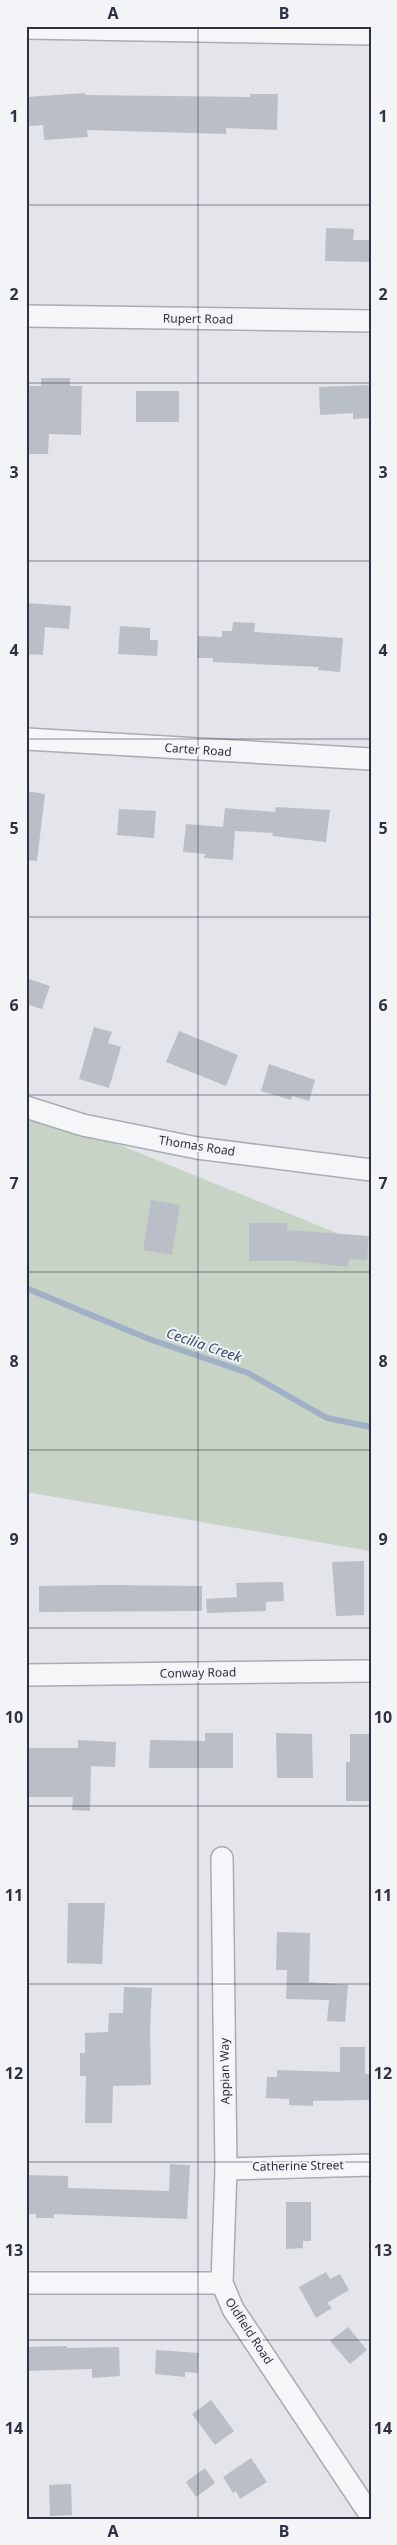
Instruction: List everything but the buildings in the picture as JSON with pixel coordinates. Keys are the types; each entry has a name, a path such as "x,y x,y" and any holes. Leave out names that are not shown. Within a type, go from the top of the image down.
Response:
{"street":[{"path":"26,28 371,34"},
{"name":"Rupert Road","path":"26,316 371,322"},
{"name":"Carter Road","path":"26,739 371,759"},
{"name":"Thomas Road","path":"26,1107 83,1125 197,1148 371,1170"},
{"name":"Conway Road","path":"26,1675 371,1671"},
{"name":"Appian Way","path":"222,1858 226,2168 222,2283"},
{"name":"Catherine Street","path":"226,2168 371,2165"},
{"name":"Oldfield Road","path":"26,2283 222,2283 233,2309 371,2516"}],"green space":[{"path":"26,1107 371,1247 371,1551 26,1492"}],"waterway":[{"name":"Cecilia Creek","path":"26,1288 149,1339 248,1373 327,1418 371,1427"}]}
